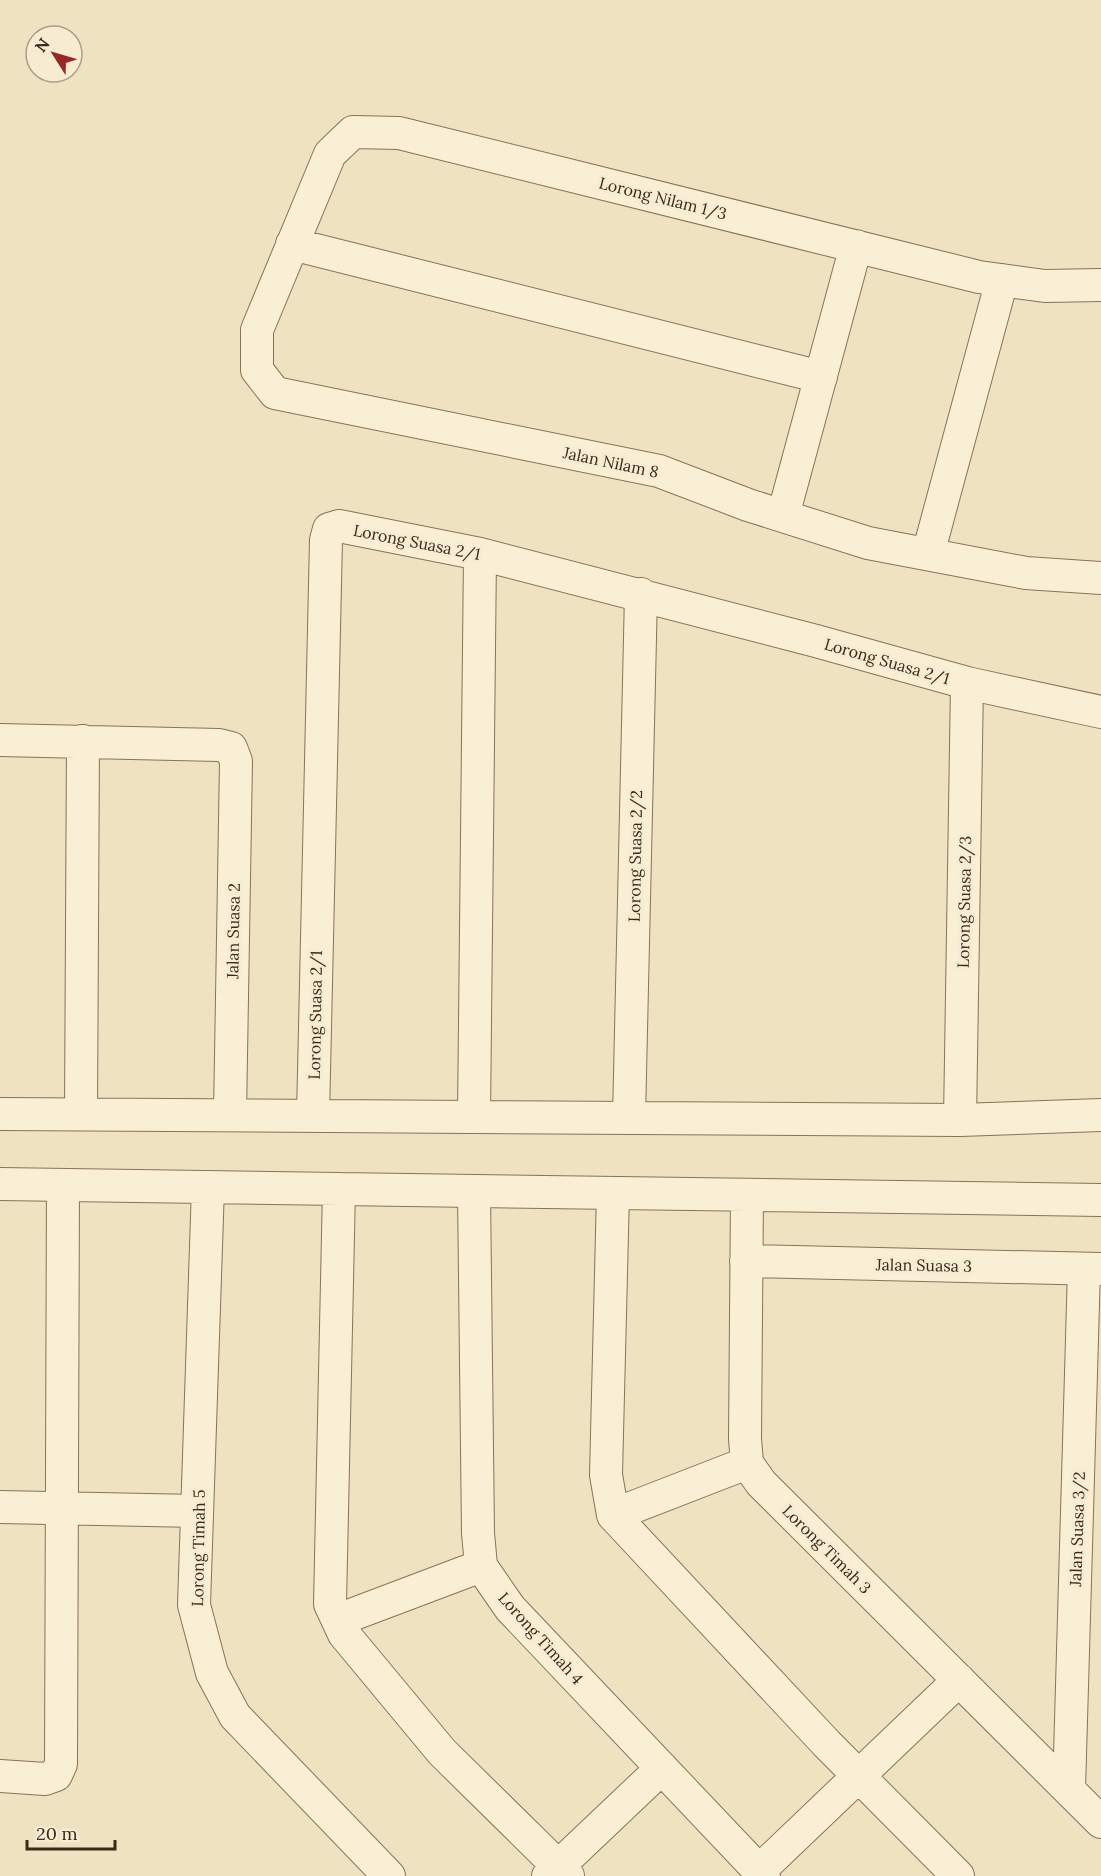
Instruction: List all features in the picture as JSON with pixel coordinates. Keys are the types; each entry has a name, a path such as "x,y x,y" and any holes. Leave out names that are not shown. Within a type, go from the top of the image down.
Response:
{"street":[{"name":"Lorong Nilam 1/3","path":"292,244 330,154 353,132 399,133 1002,280 1045,286 1101,285"},
{"path":"292,244 821,377"},
{"name":"Jalan Nilam 8","path":"292,244 257,330 257,370 275,393 659,471 783,516 868,543 1026,573 1101,578"},
{"path":"783,516 856,246"},
{"path":"928,554 1002,280"},
{"name":"Lorong Suasa 2/1","path":"313,1116 326,540 329,529 339,526 480,554 640,594 967,683 1101,712"},
{"path":"474,1117 480,554"},
{"name":"Lorong Suasa 2/2","path":"629,1118 640,594"},
{"name":"Lorong Suasa 2/3","path":"960,1120 967,683"},
{"path":"0,740 83,741 81,1114"},
{"name":"Jalan Suasa 2","path":"83,741 219,745 231,748 236,761 230,1115"},
{"path":"0,1114 960,1120 1101,1115"},
{"path":"0,1184 1101,1200"},
{"path":"0,1776 45,1779 56,1774 61,1764 63,1185"},
{"name":"Lorong Timah 5","path":"208,1187 194,1605 212,1674 235,1716 389,1876"},
{"path":"339,1189 330,1604 344,1634 442,1752 558,1873 662,1768"},
{"path":"338,1620 481,1566 476,1489 474,1191"},
{"path":"614,1193 606,1475 613,1515 857,1775 958,1876"},
{"path":"613,1515 747,1463 745,1439 747,1195"},
{"name":"Jalan Suasa 3","path":"746,1260 1093,1269"},
{"name":"Jalan Suasa 3/2","path":"1069,1790 1088,1570 1093,1269"},
{"name":"Lorong Timah 3","path":"747,1463 761,1483 1101,1822"},
{"path":"0,1507 197,1511"},
{"name":"Lorong Timah 4","path":"481,1566 510,1608 761,1874"},
{"path":"761,1874 857,1775 959,1680"}]}
